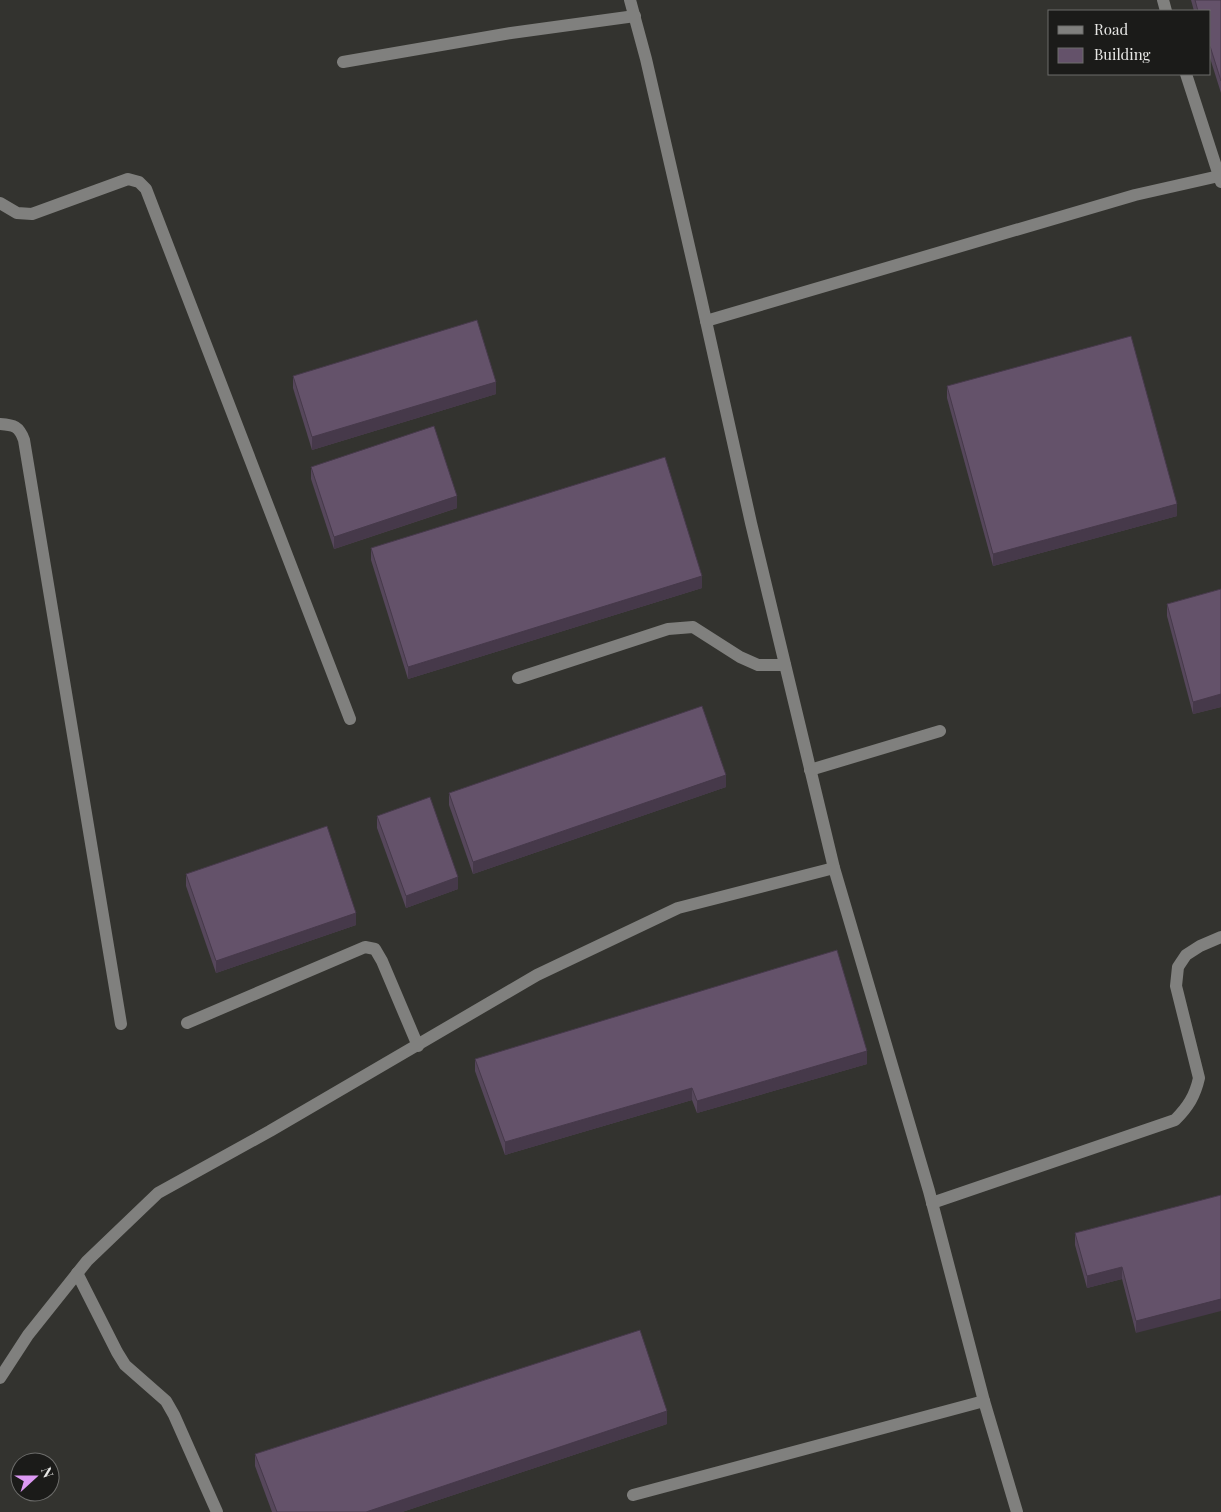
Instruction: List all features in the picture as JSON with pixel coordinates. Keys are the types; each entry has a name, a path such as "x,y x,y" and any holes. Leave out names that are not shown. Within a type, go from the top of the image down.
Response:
{"street":[{"path":"630,0 749,513 834,868 932,1203 984,1401 1017,1512"},
{"path":"343,62 511,33 635,16"},
{"path":"706,321 1135,196 1220,179 1186,75"},
{"path":"0,203 18,213 32,214 128,179 139,182 146,189 350,719"},
{"path":"0,424 12,425 20,431 24,440 121,1024"},
{"path":"518,678 668,629 681,627 692,627 740,657 758,664 785,665"},
{"path":"810,770 940,731"},
{"path":"0,1378 28,1335 87,1261 158,1193 270,1132 538,975 678,908 834,868"},
{"path":"932,1203 1175,1120 1188,1107 1196,1091 1199,1078 1176,986 1178,967 1186,955 1200,946 1221,937"},
{"path":"187,1023 365,947 375,949 382,961 418,1046"},
{"path":"78,1273 117,1352 125,1364 166,1402 174,1415 217,1512"},
{"path":"633,1495 984,1401"}],"building":[{"path":"1195,0 1221,0 1221,81 1211,49 1211,10 1198,10"},
{"path":"477,320 496,382 312,437 293,376"},
{"path":"1131,336 1177,504 993,554 947,386"},
{"path":"434,426 457,496 334,537 311,467"},
{"path":"665,457 702,576 408,667 371,548"},
{"path":"1221,589 1221,694 1193,702 1167,604"},
{"path":"702,706 726,775 473,862 449,793"},
{"path":"430,797 458,877 406,896 377,816"},
{"path":"327,826 356,913 216,961 186,874"},
{"path":"837,950 867,1051 697,1101 692,1088 505,1142 475,1059"},
{"path":"1221,1195 1221,1299 1136,1321 1122,1267 1087,1276 1075,1233"},
{"path":"640,1330 667,1411 366,1512 277,1512 255,1454"}]}
